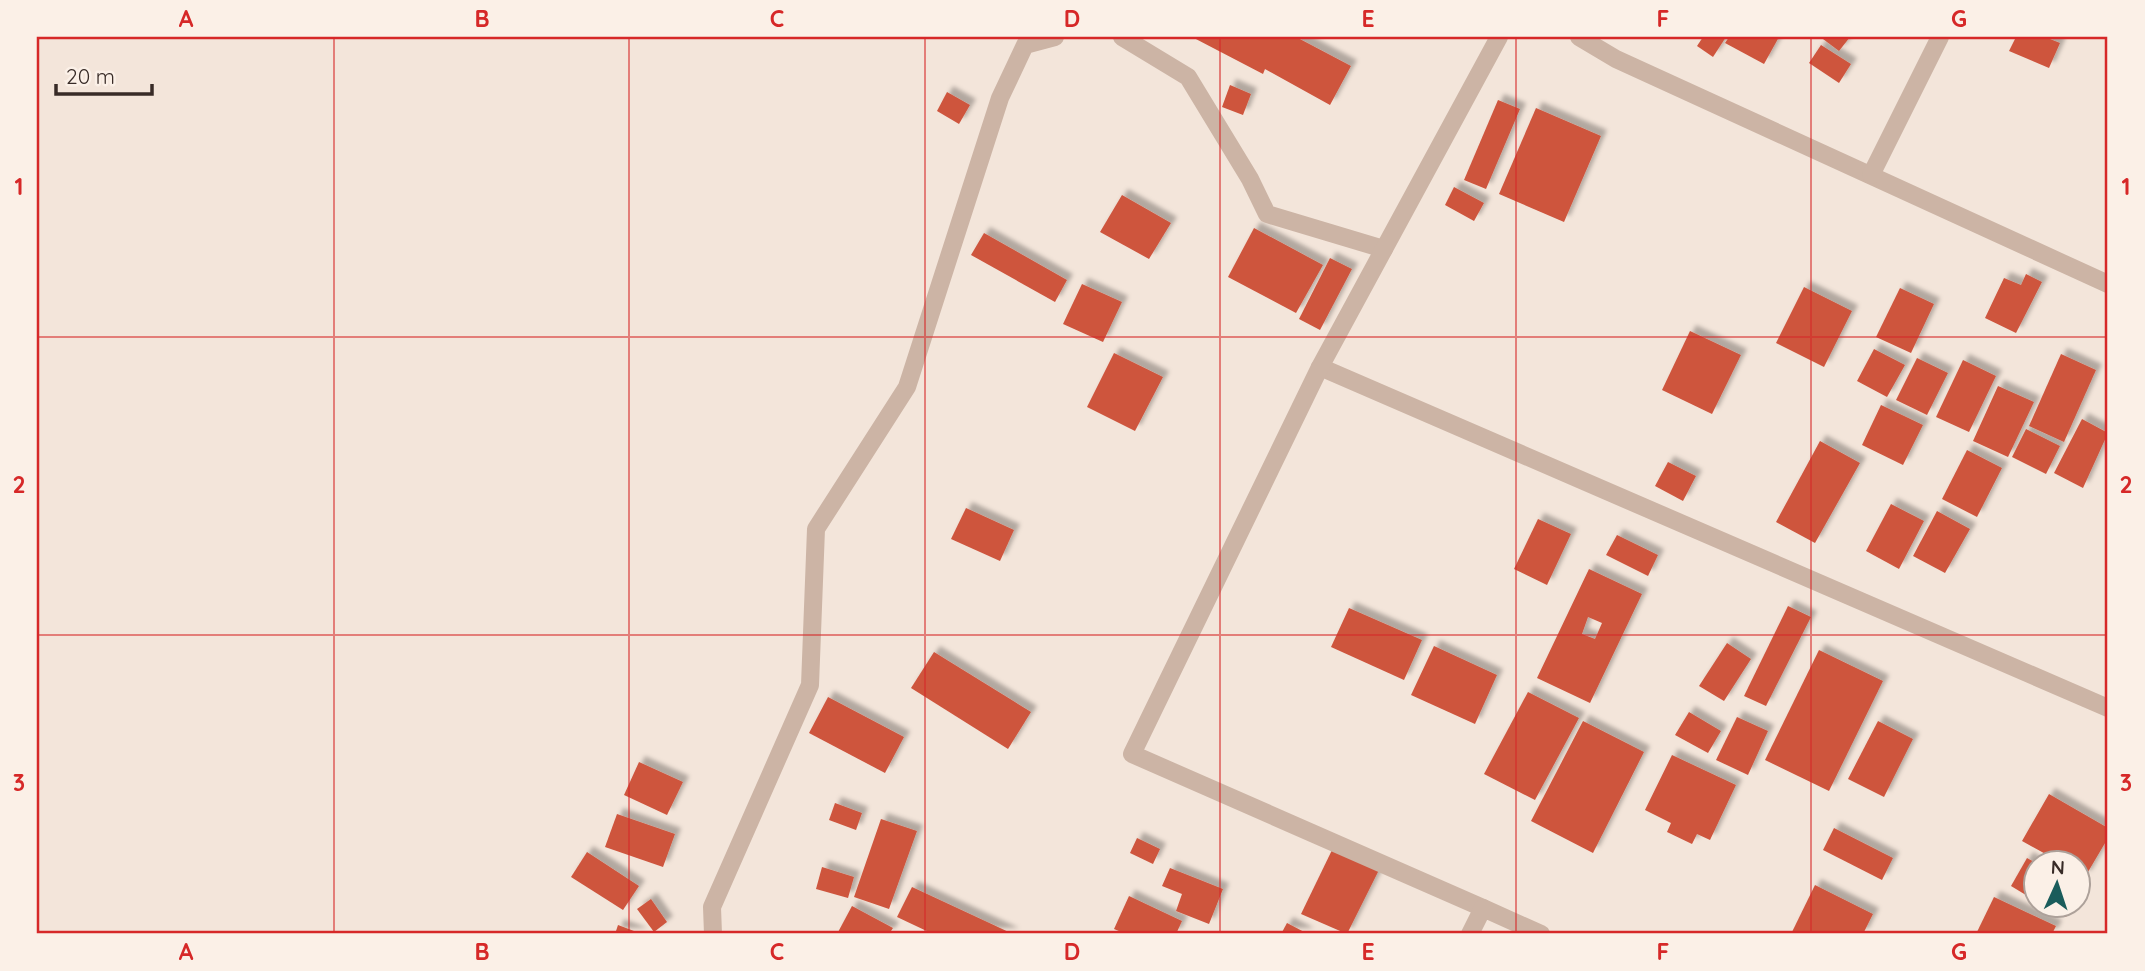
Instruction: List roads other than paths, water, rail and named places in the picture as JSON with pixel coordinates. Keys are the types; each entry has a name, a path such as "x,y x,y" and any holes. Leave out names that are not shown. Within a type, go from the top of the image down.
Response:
{"street":[{"path":"713,934 712,906 810,685 816,529 907,387 1000,98 1025,46 1055,37"},
{"path":"1122,37 1188,77 1250,179 1267,214 1384,249"},
{"path":"1499,37 1320,367 1132,754 1541,934"},
{"path":"1578,37 1616,59 2108,284"},
{"path":"1871,176 1940,37"},
{"path":"1320,367 2108,708"},
{"path":"1470,934 1483,908"}]}
